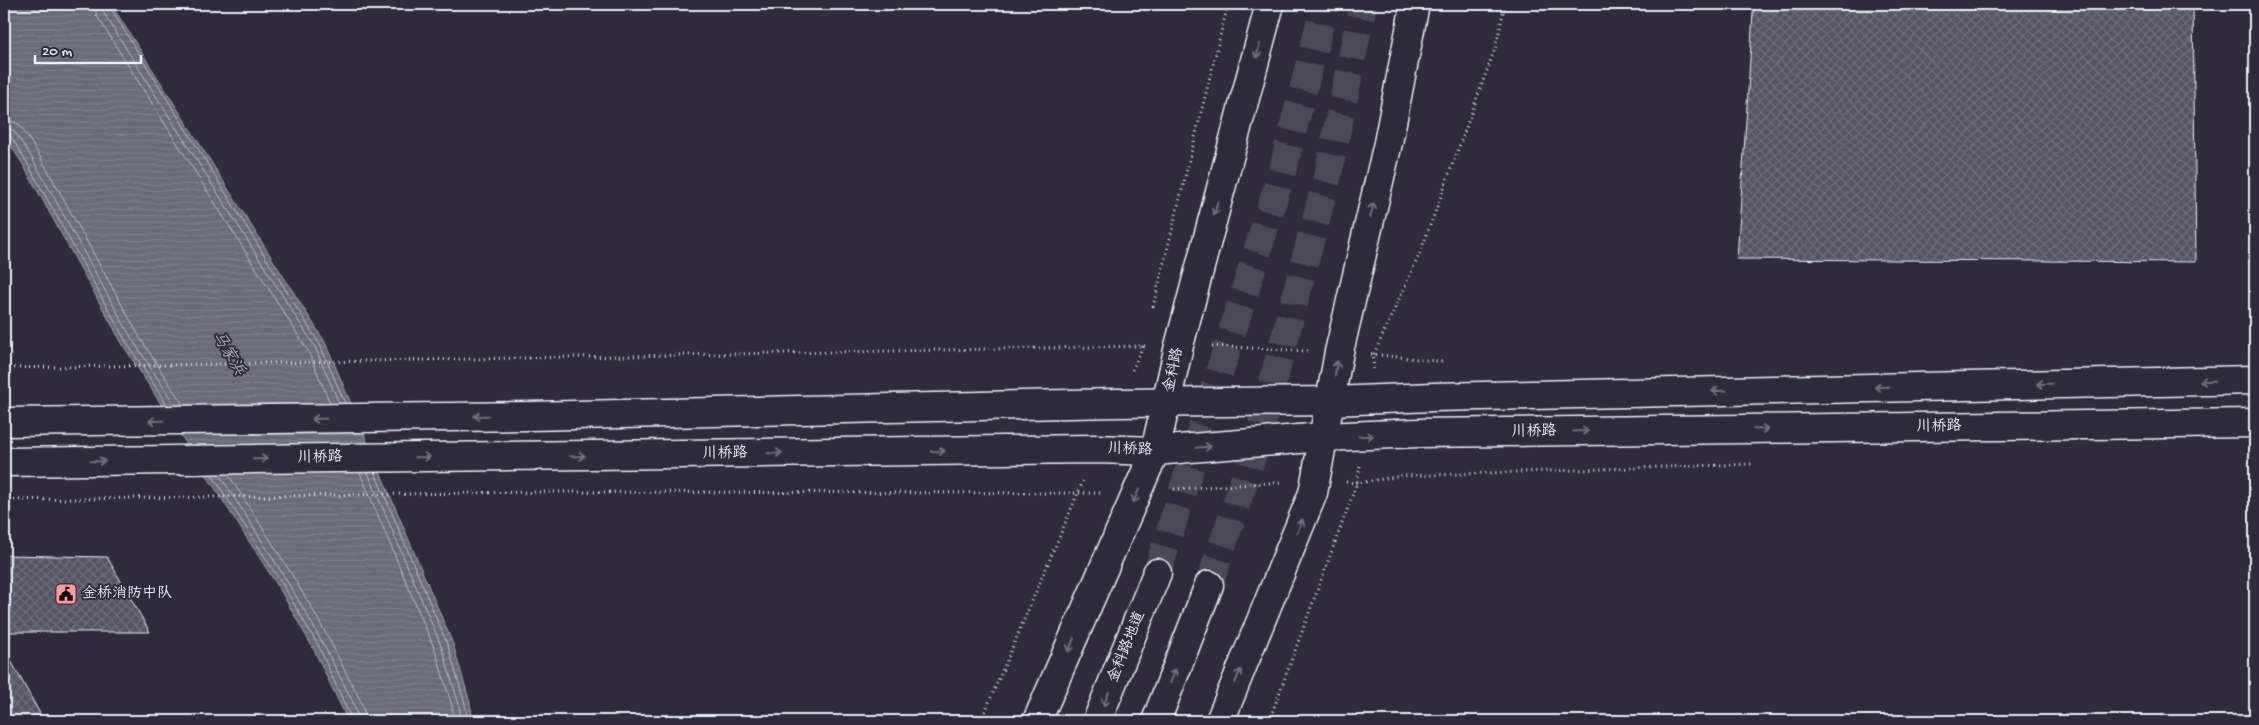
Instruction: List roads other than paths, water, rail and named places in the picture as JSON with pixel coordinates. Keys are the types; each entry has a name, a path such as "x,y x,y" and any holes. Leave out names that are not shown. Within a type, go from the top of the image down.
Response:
{"street":[{"name":"金科路","path":"1038,721 1156,451 1179,346 1270,4"},
{"path":"1220,721 1313,493 1339,352 1388,143 1415,4"},
{"path":"4,422 530,416 1117,403 1331,401 2255,380"},
{"name":"川桥路","path":"4,462 1096,449 1156,451 1323,437 1427,433 2255,423"},
{"name":"金科路地道","path":"1097,721 1157,573"},
{"path":"1156,721 1209,585"}],"water":[{"name":"马家浜","path":"4,4 111,4 325,342 453,644 470,703 473,721 348,721 314,650 279,588 123,345 22,163 4,135"}],"tunnel":[{"path":"1157,573 1282,172 1325,4"},
{"path":"1209,585 1257,442 1329,170 1363,4"}],"place":[{"name":"金桥消防中队","path":"66,594"}]}
